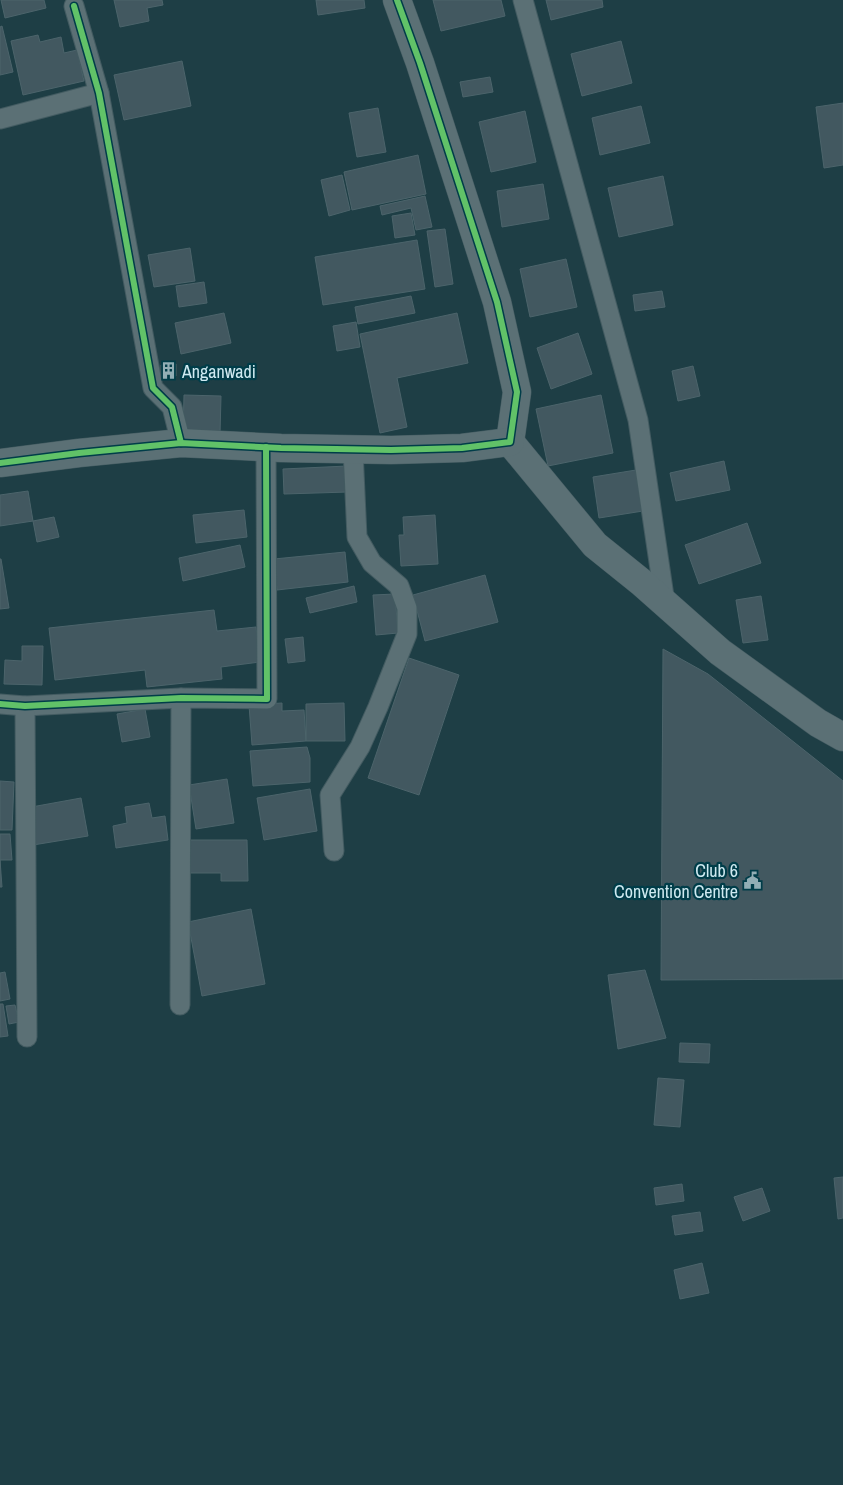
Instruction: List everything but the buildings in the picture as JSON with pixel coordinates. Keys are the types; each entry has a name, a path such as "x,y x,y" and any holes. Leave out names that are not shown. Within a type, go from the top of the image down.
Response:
{"street":[{"path":"397,0 420,63 497,302 517,392 510,442 595,545 720,652 818,723 843,737"},
{"path":"523,0 638,420 665,604"},
{"path":"74,6 99,93 152,388 172,407 181,443"},
{"path":"0,119 99,93"},
{"path":"0,463 181,443 266,448 353,450 462,448 510,442"},
{"path":"0,704 25,706 181,698 267,699 266,448"},
{"path":"334,850 330,795 360,747 407,634 407,608 399,586 372,563 357,537 353,450"},
{"path":"180,1005 181,698"},
{"path":"25,706 27,1037"}],"cycle path":[{"path":"0,463 181,443 281,448 391,450 462,448 510,442 517,392 497,302 420,63 397,0"},
{"path":"74,6 99,93 153,388 172,407 181,443"},
{"path":"0,704 25,706 181,698 267,699 266,447"}],"place":[{"name":"Anganwadi","path":"168,371"},
{"name":"Club 6 Convention Centre","path":"752,880"}]}
